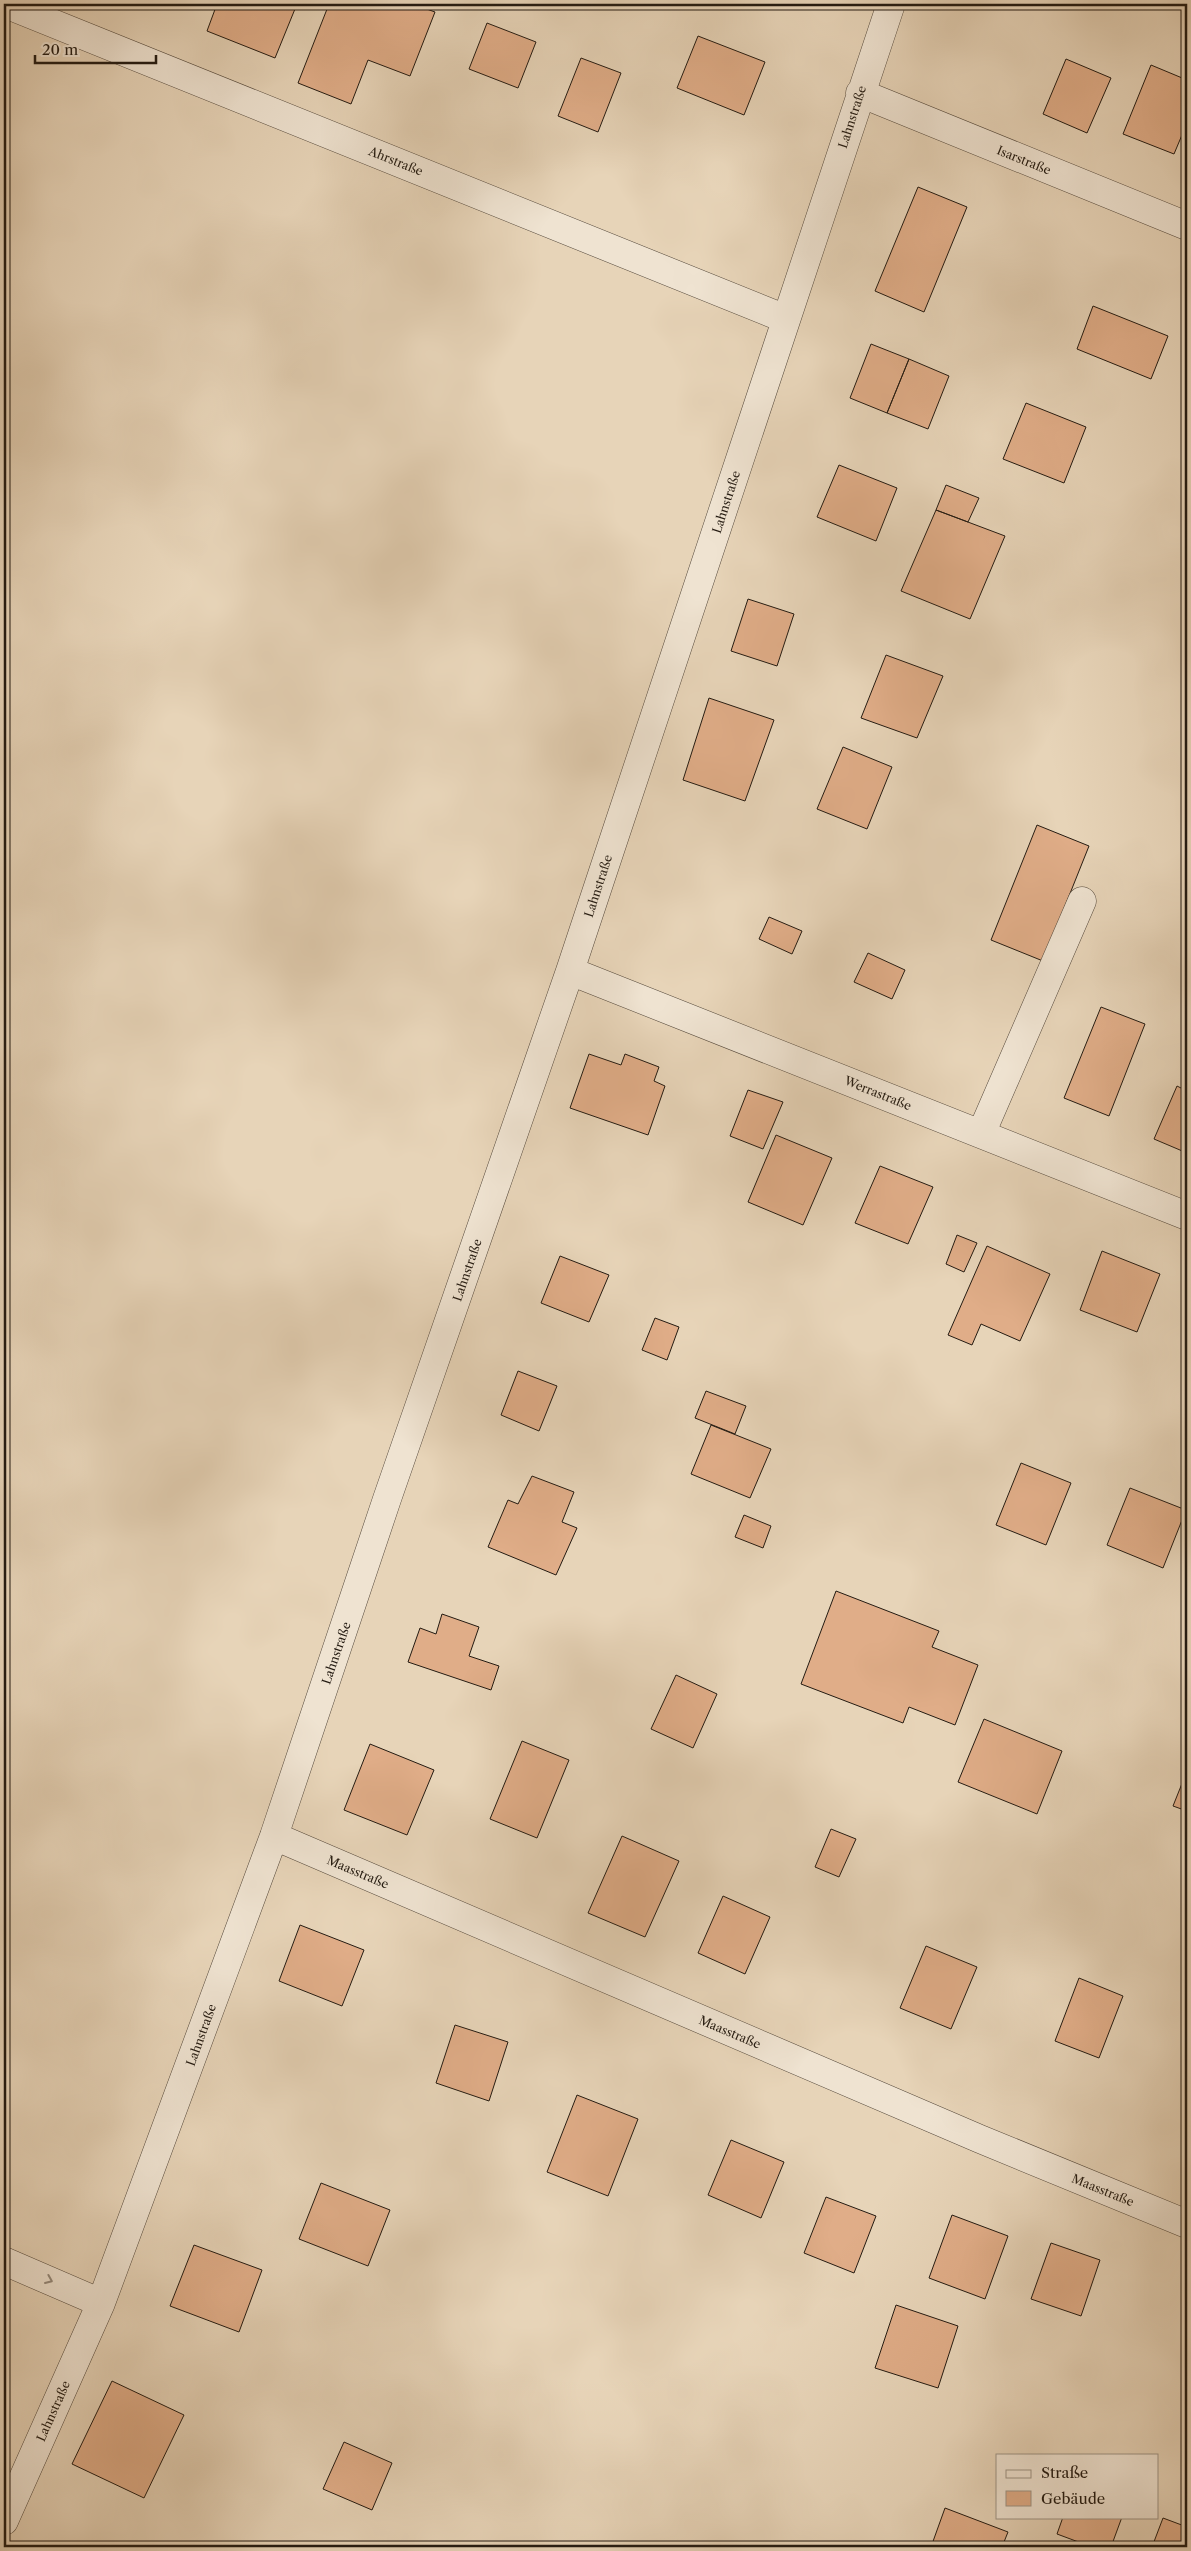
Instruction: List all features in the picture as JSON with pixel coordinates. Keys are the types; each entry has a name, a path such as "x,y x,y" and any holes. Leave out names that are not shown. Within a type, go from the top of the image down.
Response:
{"street":[{"name":"Ahrstraße","path":"5,4 786,319"},
{"name":"Lahnstraße","path":"4,2521 101,2303 274,1836 387,1499 570,970 890,4"},
{"name":"Isarstraße","path":"860,93 1187,226"},
{"path":"981,1134 1082,900"},
{"name":"Werrastraße","path":"570,970 1187,1216"},
{"name":"Maasstraße","path":"274,1836 971,2135 1187,2224"},
{"path":"4,2261 101,2303"}],"building":[{"path":"217,4 297,4 275,58 207,31"},
{"path":"329,4 413,4 435,12 410,76 368,60 351,104 298,83"},
{"path":"487,23 536,42 518,88 469,69"},
{"path":"698,36 765,62 744,115 677,88"},
{"path":"581,58 621,73 598,132 558,116"},
{"path":"1066,59 1111,78 1087,133 1043,114"},
{"path":"1151,65 1187,80 1187,123 1174,154 1123,134"},
{"path":"918,187 967,207 924,312 875,291"},
{"path":"1093,306 1168,336 1151,379 1077,349"},
{"path":"871,344 909,359 887,413 850,398"},
{"path":"909,359 949,376 928,429 887,413"},
{"path":"1026,403 1086,427 1064,483 1003,459"},
{"path":"839,465 897,488 876,541 817,517"},
{"path":"946,485 979,498 968,522 936,510"},
{"path":"936,510 1005,536 970,619 901,591"},
{"path":"748,599 794,614 777,666 731,651"},
{"path":"886,655 943,676 917,738 861,718"},
{"path":"709,698 774,720 745,801 683,780"},
{"path":"843,747 892,767 867,829 817,809"},
{"path":"1037,825 1089,846 1043,961 991,940"},
{"path":"769,917 802,931 792,954 759,939"},
{"path":"868,953 905,970 892,999 854,982"},
{"path":"1101,1007 1145,1024 1109,1116 1064,1098"},
{"path":"589,1054 621,1065 625,1054 659,1067 654,1081 665,1086 648,1135 570,1108"},
{"path":"1177,1086 1187,1091 1187,1153 1154,1139"},
{"path":"748,1090 783,1102 763,1149 730,1136"},
{"path":"776,1135 832,1158 803,1225 748,1202"},
{"path":"880,1166 933,1187 908,1244 855,1223"},
{"path":"957,1235 977,1243 964,1272 946,1264"},
{"path":"987,1246 1050,1274 1020,1341 981,1324 972,1345 948,1335"},
{"path":"1102,1251 1160,1274 1137,1332 1080,1310"},
{"path":"560,1256 609,1275 589,1322 541,1303"},
{"path":"655,1318 679,1327 667,1360 642,1350"},
{"path":"518,1371 557,1386 539,1431 501,1415"},
{"path":"706,1391 746,1406 735,1434 695,1418"},
{"path":"711,1425 771,1449 750,1498 691,1474"},
{"path":"1021,1463 1071,1483 1046,1545 996,1525"},
{"path":"532,1476 574,1492 562,1522 577,1528 556,1575 488,1547 508,1500 518,1504"},
{"path":"1130,1488 1186,1510 1163,1568 1107,1545"},
{"path":"744,1515 771,1526 763,1548 735,1537"},
{"path":"836,1591 939,1631 932,1647 978,1665 955,1725 909,1707 903,1723 801,1684"},
{"path":"442,1614 479,1627 469,1656 499,1666 491,1690 408,1662 420,1628 436,1634"},
{"path":"676,1675 717,1694 693,1748 651,1729"},
{"path":"984,1719 1062,1751 1037,1814 958,1782"},
{"path":"522,1741 569,1760 537,1838 490,1819"},
{"path":"370,1744 434,1770 407,1835 344,1810"},
{"path":"1187,1771 1187,1811 1173,1806"},
{"path":"831,1829 856,1839 839,1877 815,1867"},
{"path":"622,1836 679,1861 645,1937 588,1913"},
{"path":"723,1896 770,1917 745,1974 698,1953"},
{"path":"300,1925 364,1950 342,2006 279,1981"},
{"path":"926,1946 977,1967 951,2029 900,2008"},
{"path":"1079,1978 1123,1996 1099,2058 1055,2041"},
{"path":"455,2025 508,2042 489,2101 436,2083"},
{"path":"577,2095 638,2119 608,2196 547,2172"},
{"path":"731,2140 784,2162 761,2218 708,2195"},
{"path":"321,2183 390,2210 368,2266 299,2239"},
{"path":"826,2197 876,2216 854,2273 804,2253"},
{"path":"952,2215 1008,2236 985,2299 929,2278"},
{"path":"1051,2243 1100,2260 1081,2316 1031,2299"},
{"path":"194,2245 262,2270 239,2332 170,2306"},
{"path":"896,2305 958,2326 938,2388 875,2368"},
{"path":"112,2381 184,2415 144,2498 72,2464"},
{"path":"344,2442 392,2463 372,2510 323,2489"},
{"path":"945,2508 1008,2532 1002,2547 931,2547"},
{"path":"1063,2518 1122,2518 1111,2547 1092,2547 1057,2534"},
{"path":"1163,2518 1187,2527 1187,2547 1152,2547"}]}
